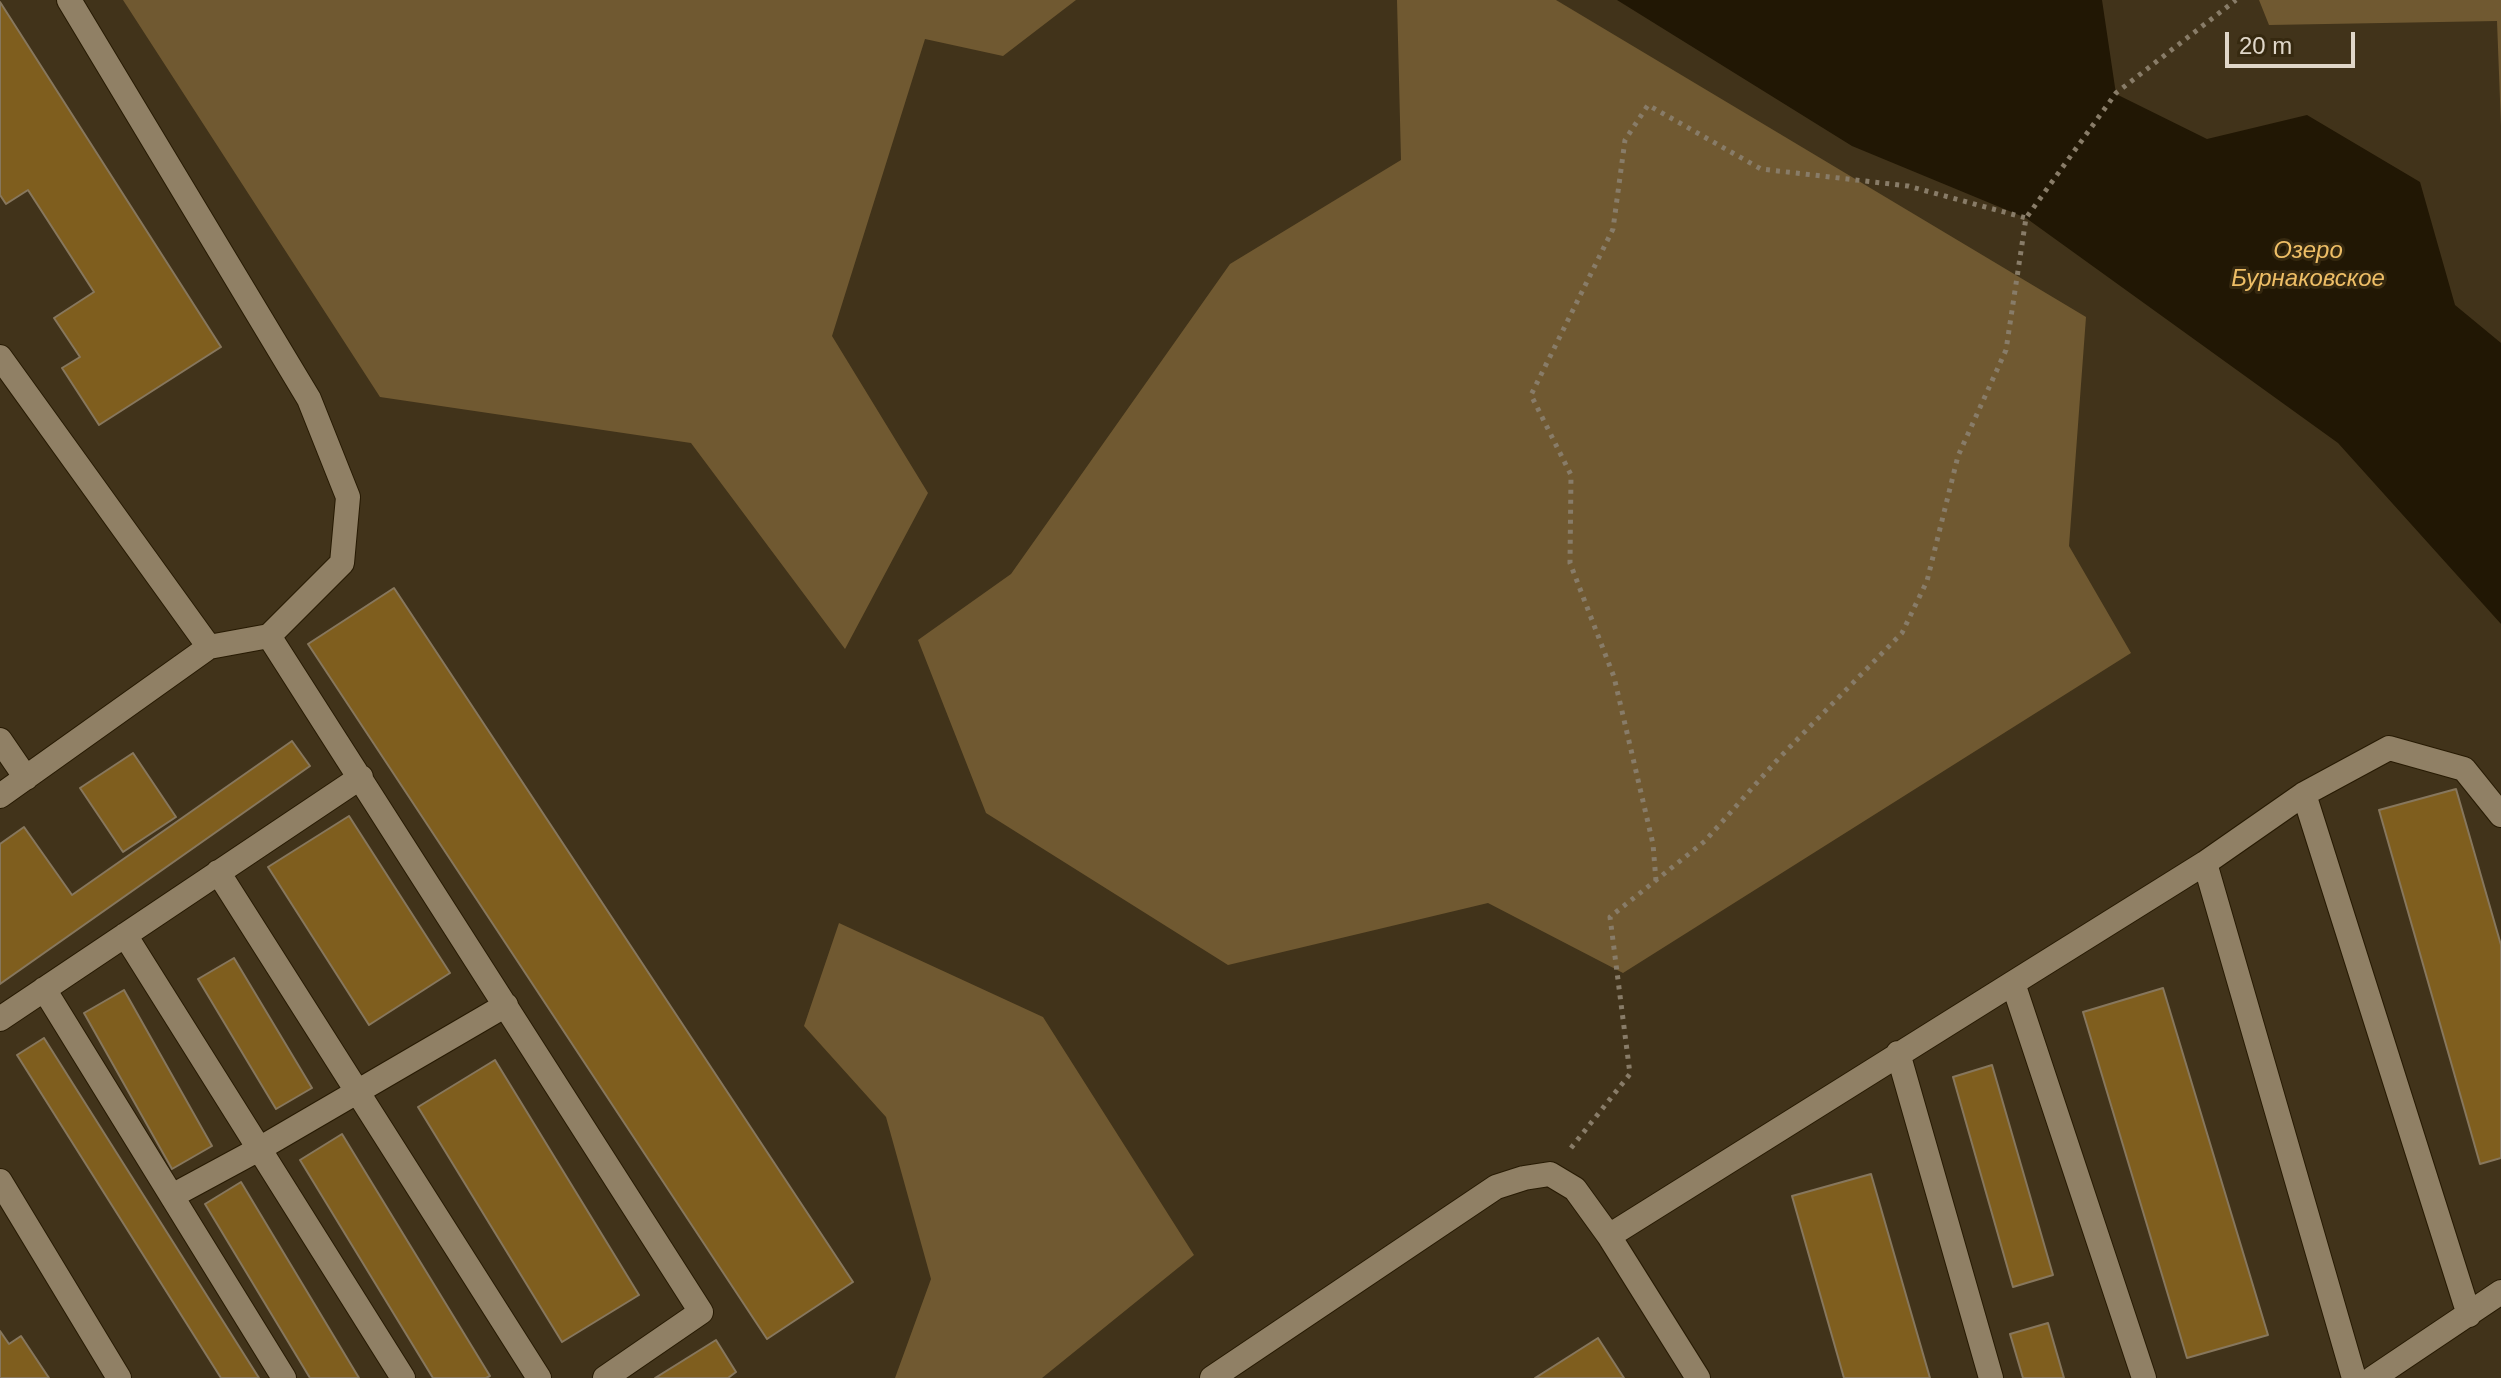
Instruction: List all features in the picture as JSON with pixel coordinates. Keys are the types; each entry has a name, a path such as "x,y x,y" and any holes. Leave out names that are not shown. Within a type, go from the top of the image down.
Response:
{"lane":[{"path":"0,796 209,647 269,636 342,563 348,497 309,399 69,0"},
{"path":"0,357 209,647"},
{"path":"269,636 701,1312 605,1378"},
{"path":"0,740 26,778"},
{"path":"1609,1236 2205,863 2304,794 2389,748 2464,769 2501,815"},
{"path":"0,1019 361,777"},
{"path":"2304,794 2469,1315"},
{"path":"2205,863 2354,1378"},
{"path":"218,872 539,1378"},
{"path":"125,935 403,1378"},
{"path":"2013,983 2144,1378"},
{"path":"44,989 284,1378"},
{"path":"172,1196 506,1005"},
{"path":"1898,1053 1991,1378"},
{"path":"1212,1378 1496,1187 1550,1174 1575,1189 1609,1236 1698,1378"},
{"path":"0,1181 119,1378"},
{"path":"2373,1378 2501,1292"}],"path":[{"path":"1550,1174 1630,1074 1610,917 1705,841 1779,758 1902,633 1927,581 1958,456 2006,350 2026,218 2116,93 2236,0"},
{"path":"1656,881 1653,844 1614,677 1570,563 1571,475 1531,395 1613,229 1625,140 1648,105 1761,169 1908,186 2026,218"}],"shaded area":[{"path":"123,0 1076,0 1003,56 925,39 832,336 928,493 845,649 691,443 380,397"},
{"path":"1397,0 1556,0 2086,317 2069,546 2131,653 1623,973 1488,903 1228,965 986,813 918,640 1011,574 1230,264 1401,160"},
{"path":"2259,0 2501,0 2501,126 2497,21 2269,25"},
{"path":"839,923 1043,1017 1194,1255 1042,1378 895,1378 931,1279 886,1117 804,1026"}],"water":[{"name":"Озеро Бурнаковское","path":"1617,0 2102,0 2116,94 2207,139 2307,115 2420,182 2455,305 2501,343 2501,624 2338,443 2026,218 1852,146"}],"building":[{"path":"0,2 221,347 99,425 62,368 80,357 54,318 94,292 28,190 6,204 0,195"},
{"path":"394,588 853,1282 767,1339 308,644"},
{"path":"292,741 310,766 0,984 0,844 24,827 72,895"},
{"path":"133,753 176,817 123,852 80,788"},
{"path":"2456,789 2501,945 2501,1158 2480,1164 2379,810"},
{"path":"349,816 450,973 369,1025 268,867"},
{"path":"234,958 312,1088 276,1109 198,979"},
{"path":"2163,988 2268,1335 2187,1358 2083,1012"},
{"path":"124,990 212,1146 172,1169 84,1013"},
{"path":"44,1038 259,1378 221,1378 17,1055"},
{"path":"495,1060 639,1295 562,1342 418,1107"},
{"path":"1992,1065 2053,1275 2013,1287 1953,1077"},
{"path":"342,1134 490,1376 433,1378 300,1160"},
{"path":"1871,1174 1930,1378 1844,1378 1792,1196"},
{"path":"241,1182 359,1378 310,1378 205,1204"},
{"path":"2048,1323 2064,1378 2023,1378 2010,1334"},
{"path":"0,1331 9,1344 21,1336 49,1378 0,1378"},
{"path":"1598,1338 1624,1378 1535,1378"},
{"path":"716,1340 736,1372 728,1378 655,1378"}]}
